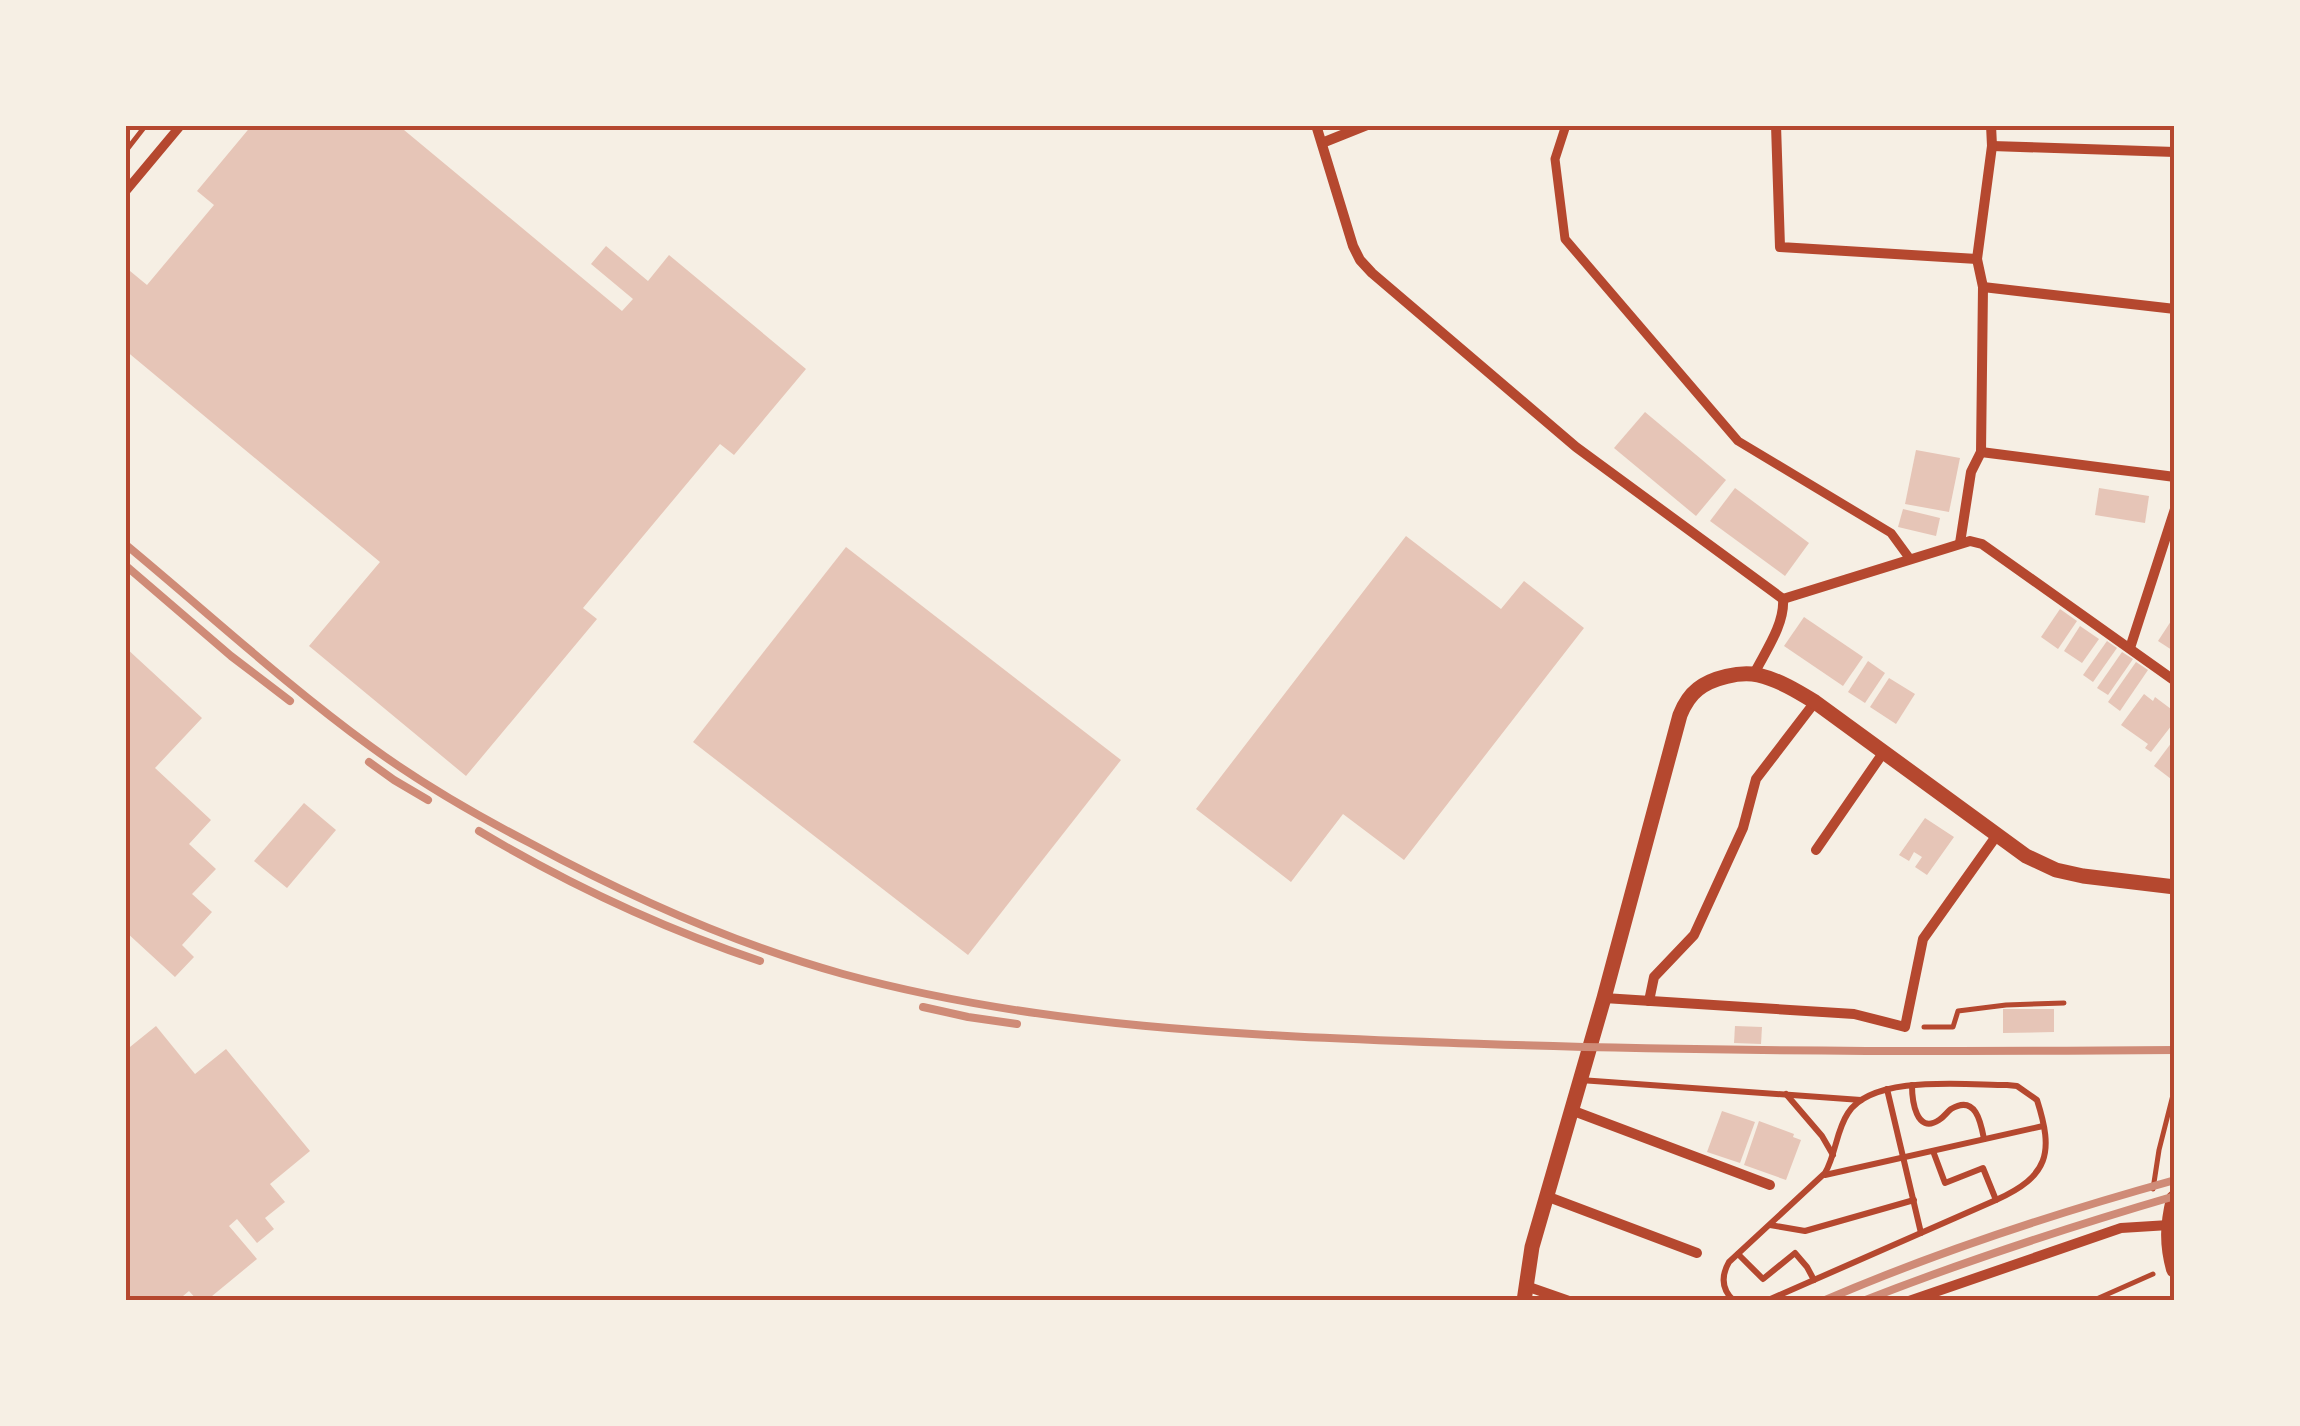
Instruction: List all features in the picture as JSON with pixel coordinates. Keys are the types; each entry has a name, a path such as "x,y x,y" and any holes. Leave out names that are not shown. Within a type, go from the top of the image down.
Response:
{"main road":[{"path":"2175,1199 2169,1226 2175,1269"}],"street":[{"path":"125,192 182,125"},
{"path":"1316,125 1353,246 1372,273 1576,447 1783,599 1780,622 1754,674"},
{"path":"1322,144 1367,125"},
{"path":"1566,125 1554,158 1566,238 1738,440 1892,533 1910,559"},
{"path":"1776,125 1780,247 1977,259"},
{"path":"1960,543 1971,472 1981,452 1983,287 1977,259 1992,125"},
{"path":"1992,146 2175,152"},
{"path":"1983,287 2175,308"},
{"path":"1981,452 2175,477"},
{"path":"2130,648 2175,510"},
{"path":"1783,599 1970,541 1982,544 2175,681"},
{"path":"1569,1301 1525,1294 1532,1247 1680,715 1697,690 1714,680 1754,674 1784,684 1815,702 2026,856 2056,870 2083,876 2175,887"},
{"path":"1648,1001 1654,977 1694,935 1743,828 1756,780 1815,702"},
{"path":"1816,850 1882,753"},
{"path":"1604,998 1854,1014 1905,1027 1923,938 1997,835"},
{"path":"1571,1110 1770,1185"},
{"path":"1546,1196 1697,1253"},
{"path":"1908,1301 2122,1228 2169,1226"}],"lane":[{"path":"1580,1080 1863,1100"},
{"path":"1912,1086 1912,1106 1924,1122 1940,1120 1953,1108 1972,1108 1978,1113 1984,1140"},
{"path":"1734,1301 1724,1287 1723,1273 1729,1262 1821,1176 1834,1156 1846,1115 1863,1100 1887,1088 1912,1086 2017,1086 2037,1100 2046,1150 2044,1162 2029,1182 1766,1301"},
{"path":"1887,1088 1921,1233"},
{"path":"1785,1094 1834,1156"},
{"path":"1821,1176 2043,1126"},
{"path":"1933,1151 1945,1183 1982,1168 1996,1200"},
{"path":"1770,1225 1805,1231 1914,1200"},
{"path":"1738,1254 1763,1279 1794,1253 1814,1280"}],"path":[{"path":"125,152 146,125"},
{"path":"1905,1027 1953,1027 1958,1011 2006,1004 2064,1003"},
{"path":"2150,1206 2175,1087"},
{"path":"2092,1301 2153,1274"}],"building":[{"path":"252,125 398,125 622,311 633,299 591,264 606,246 648,281 669,255 806,369 734,455 720,444 583,608 597,619 466,776 309,646 380,562 125,350 125,277 130,271 147,285 214,205 197,191"},
{"path":"1645,412 1726,480 1696,516 1614,448"},
{"path":"1916,450 1960,458 1949,512 1905,504"},
{"path":"1735,488 1809,543 1785,576 1710,521"},
{"path":"2099,488 2149,496 2145,523 2095,515"},
{"path":"1903,509 1940,518 1936,536 1898,527"},
{"path":"1406,536 1501,609 1524,581 1584,628 1404,860 1343,814 1291,882 1196,809"},
{"path":"846,547 1121,760 968,955 693,742"},
{"path":"2060,609 2077,621 2058,649 2041,637"},
{"path":"2175,615 2175,652 2158,641"},
{"path":"1804,617 1863,657 1843,686 1784,646"},
{"path":"2080,626 2099,639 2082,663 2064,651"},
{"path":"2107,641 2117,648 2093,682 2083,675"},
{"path":"125,647 202,718 155,768 211,820 189,844 216,869 192,894 212,912 182,945 194,957 175,977 125,931"},
{"path":"2122,652 2133,659 2108,695 2097,688"},
{"path":"1868,661 1885,673 1865,703 1848,692"},
{"path":"2136,662 2148,670 2120,711 2108,702"},
{"path":"1889,678 1915,694 1896,724 1870,707"},
{"path":"2144,694 2175,712 2175,721 2151,752 2145,748 2148,744 2121,725"},
{"path":"2175,738 2175,782 2154,766"},
{"path":"304,803 336,830 287,888 254,861"},
{"path":"1925,818 1954,837 1927,875 1915,867 1922,857 1914,852 1909,861 1899,855"},
{"path":"2003,1009 2054,1009 2054,1032 2003,1033"},
{"path":"156,1026 195,1074 226,1049 310,1151 270,1184 285,1202 265,1218 274,1229 257,1243 237,1219 229,1226 257,1259 206,1301 198,1301 189,1291 177,1301 125,1301 125,1051"},
{"path":"1735,1026 1762,1027 1761,1044 1734,1043"},
{"path":"1722,1111 1755,1122 1740,1163 1707,1152"},
{"path":"1759,1121 1801,1140 1786,1180 1744,1165"}],"railway":[{"path":"125,544 338,722 448,798 643,900 762,948 843,974 1001,1008 1081,1019 1323,1038 1657,1049 2175,1050"},
{"path":"125,565 290,701"},
{"path":"369,762 428,800"},
{"path":"479,831 616,904 760,961"},
{"path":"923,1007 1017,1024"},
{"path":"1823,1301 1997,1234 2175,1180"},
{"path":"1863,1301 2018,1245 2175,1196"}]}
